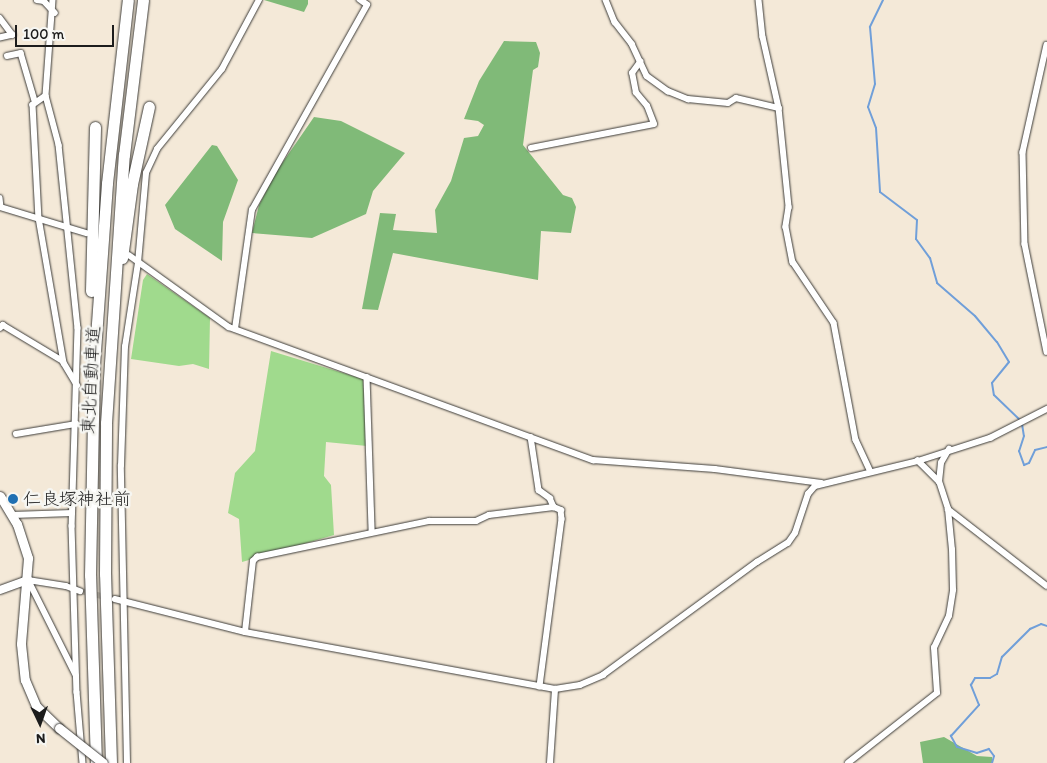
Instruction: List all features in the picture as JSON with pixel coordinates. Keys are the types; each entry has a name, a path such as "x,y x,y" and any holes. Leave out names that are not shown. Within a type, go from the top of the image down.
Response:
{"highway":[{"name":"東北自動車道","path":"96,763 90,575 94,365 108,174 128,0"},
{"name":"東北自動車道","path":"111,763 105,516 113,296 124,155 143,0"},
{"path":"113,296 149,107"},
{"path":"94,127 91,298 94,365"}],"main road":[{"path":"0,496 12,515 26,547 28,580 21,644 25,680 36,706 59,728 103,763"}],"street":[{"path":"37,0 44,1 55,13"},
{"path":"53,0 55,13 46,96 59,145 69,226 78,328 72,513 73,589 83,763"},
{"path":"127,763 121,466 125,347 138,263 146,173 158,149 222,69 258,0"},
{"path":"235,329 252,210 367,5 360,0"},
{"path":"606,0 615,22 632,44 646,76 668,91 688,99 728,103 736,98 779,108"},
{"path":"759,0 763,37 779,108 790,207 786,227 793,262 834,322 856,440 871,472"},
{"path":"0,18 13,35 0,38"},
{"path":"1047,45 1023,152 1025,244 1047,352"},
{"path":"7,56 21,53 35,102 39,218 63,361 77,385"},
{"path":"531,148 654,124 647,106 636,93 632,74 640,62"},
{"path":"35,102 46,96"},
{"path":"0,198 1,207 69,226 86,233"},
{"path":"129,255 193,303 235,329 593,460 613,464 715,468 823,483"},
{"path":"0,328 2,325 63,361"},
{"path":"367,377 372,531"},
{"path":"115,599 245,632 555,689 580,685 603,676 757,562 788,543 795,533 810,489 823,483 918,461 949,449 990,438 1025,417 1047,409"},
{"path":"16,434 76,424"},
{"path":"531,437 539,490 550,498 554,507"},
{"path":"848,763 937,693 934,648 949,616 953,590 948,509 939,482 940,463 949,449"},
{"path":"918,461 939,482"},
{"path":"245,632 253,561 257,557 372,531 429,521 476,521 489,515 554,507 561,510 562,519 540,686"},
{"path":"948,509 1047,586"},
{"path":"12,515 72,513"},
{"path":"28,580 77,678"},
{"path":"0,590 28,580 80,591"},
{"path":"550,763 555,689"}],"green space":[{"path":"264,0 308,0 308,4 304,12"},
{"path":"504,41 536,42 540,53 538,67 533,70 523,145 563,195 572,198 576,207 571,233 541,231 538,280 393,253 378,310 362,309 380,213 396,214 393,230 437,233 435,210 451,181 464,138 478,136 484,125 478,121 464,119 479,81"},
{"path":"314,117 341,121 405,153 373,191 366,214 312,238 252,233 259,205 276,172"},
{"path":"212,145 217,146 238,180 223,222 222,261 175,229 165,205"},
{"path":"147,274 210,318 209,369 193,364 179,366 131,359 143,280"},
{"path":"271,351 363,379 367,446 326,442 324,476 331,485 334,535 242,562 239,519 228,513 235,473 255,451"},
{"path":"944,737 977,756 992,757 992,763 923,763 920,742"}],"waterway":[{"path":"883,0 870,27 875,84 868,107 876,128 880,192 917,220 916,239 930,258 937,283 975,316 997,342 1009,362 992,383 994,395 1020,420"},
{"path":"1022,424 1024,436 1019,451 1024,465 1029,463 1035,450 1047,447"},
{"path":"992,763 994,756 989,749 977,753 957,747 951,736 979,705 971,685 975,678 990,678 997,674 1002,657 1030,629 1041,624 1047,626"}],"tunnel":[{"path":"80,591 115,599"}],"place":[{"name":"仁良塚神社前","path":"13,499"}]}
